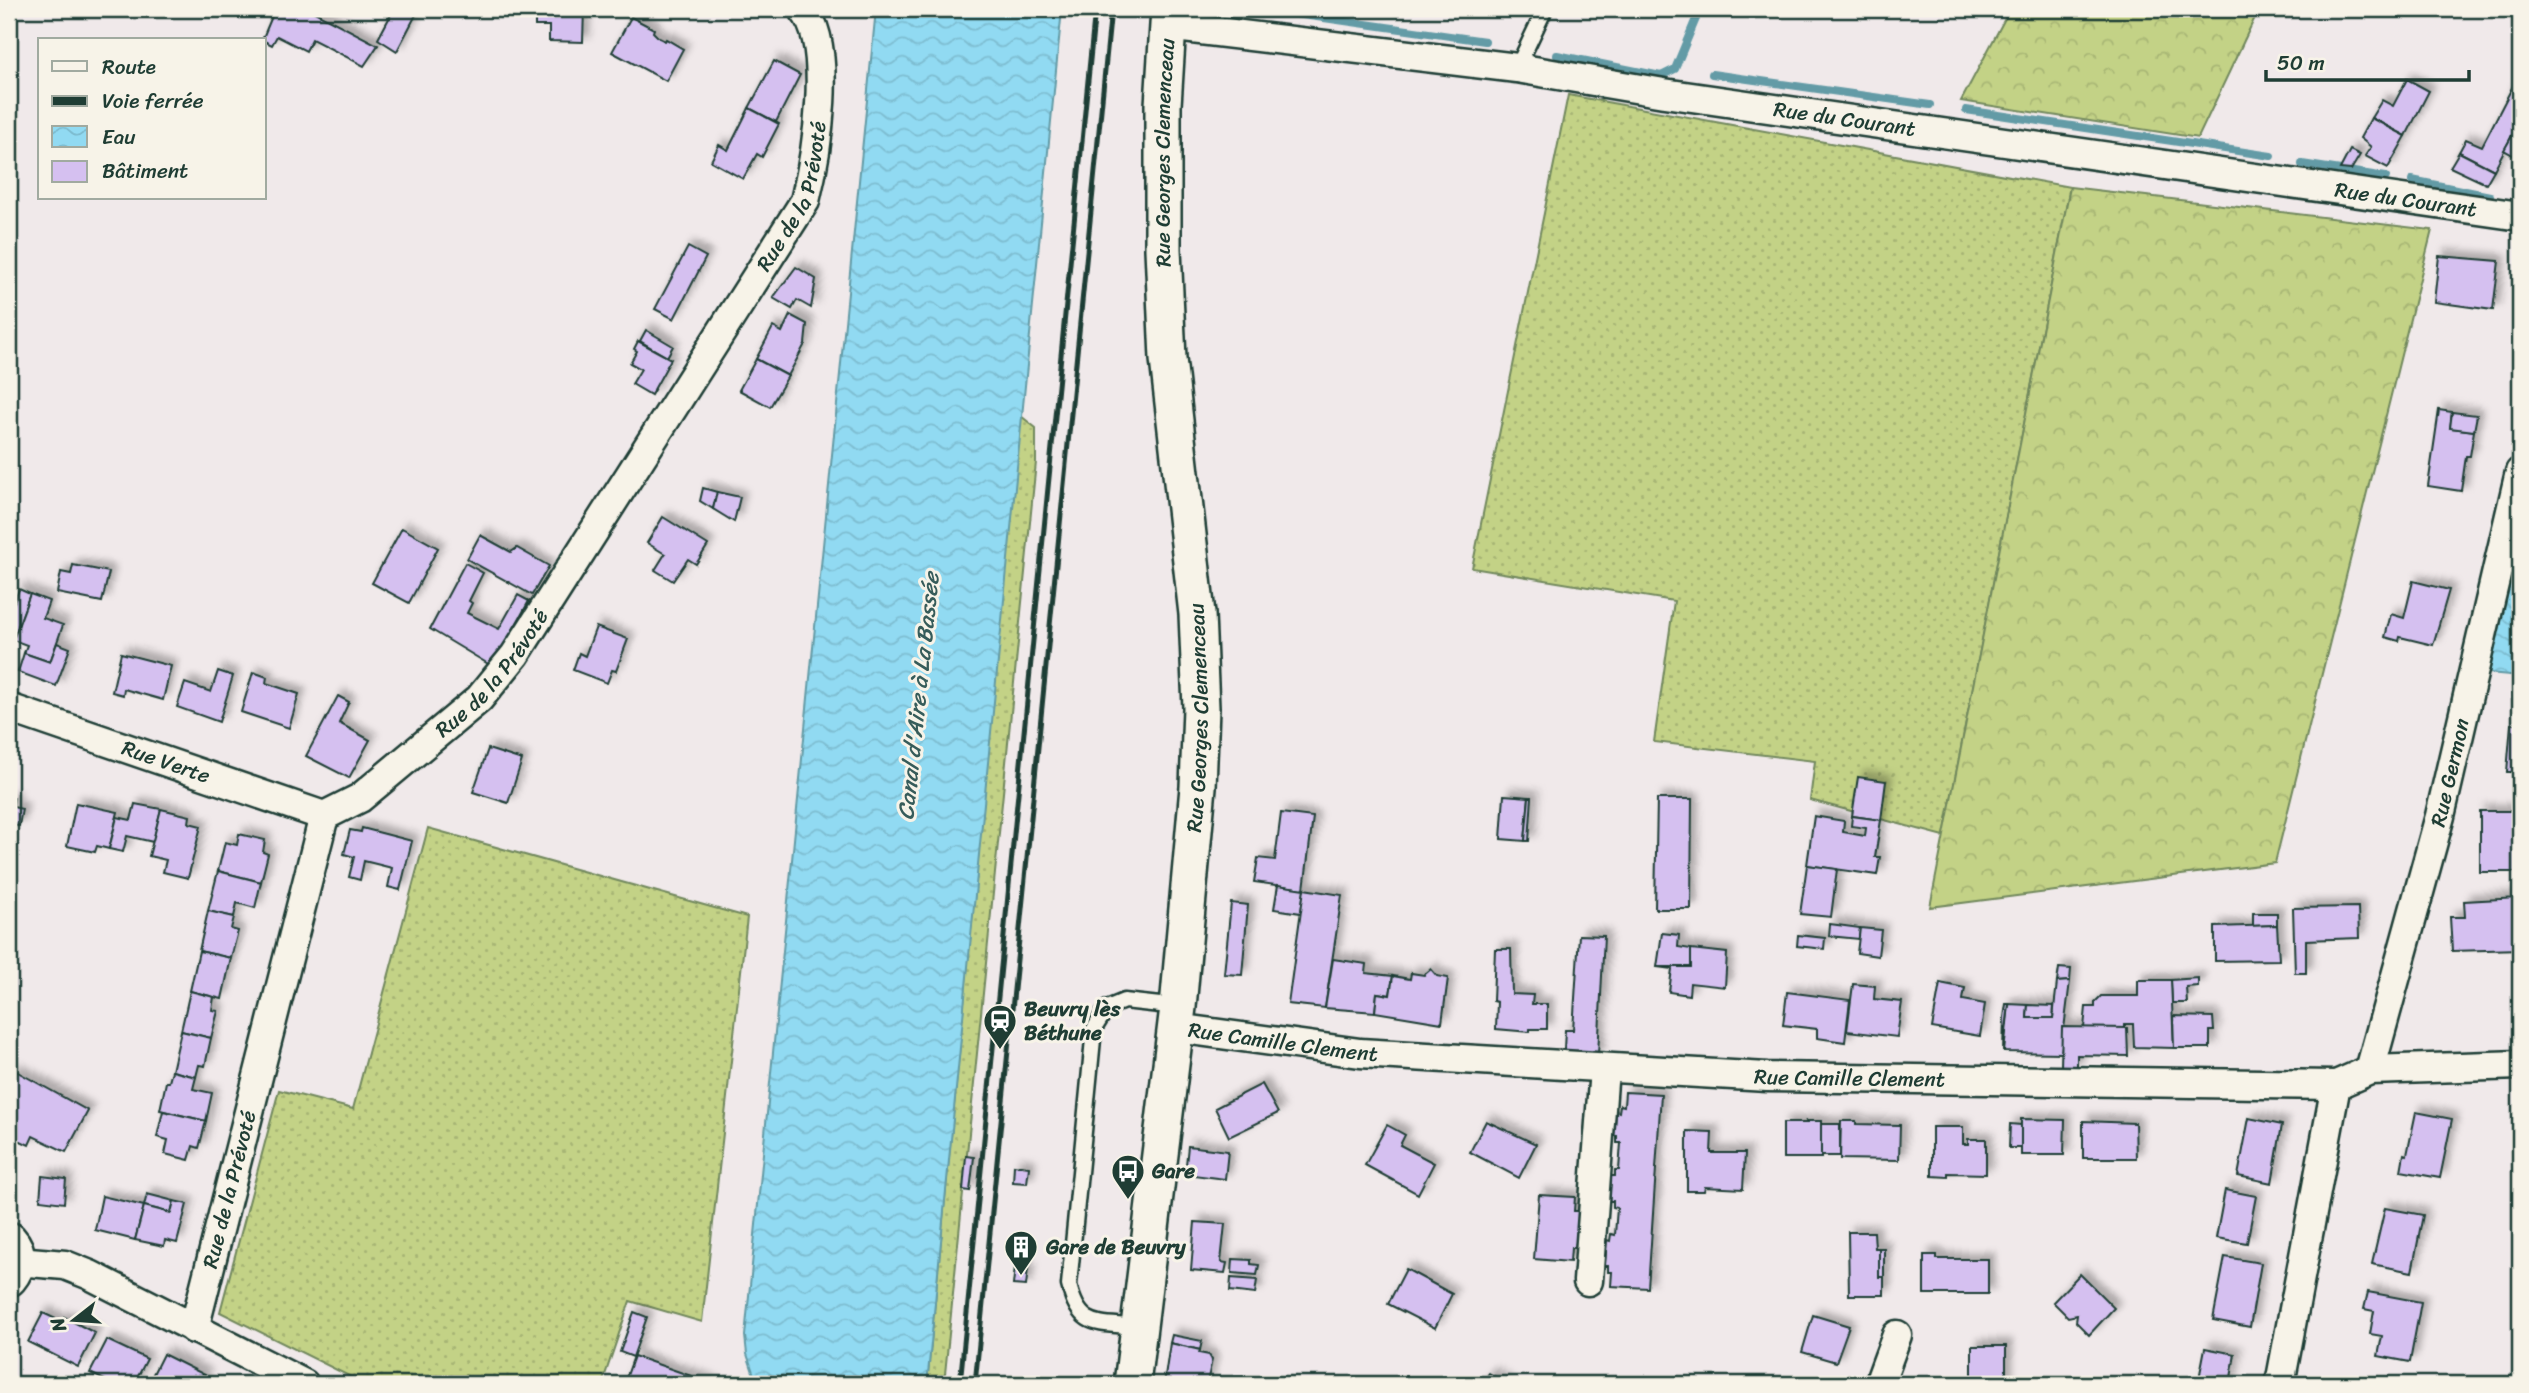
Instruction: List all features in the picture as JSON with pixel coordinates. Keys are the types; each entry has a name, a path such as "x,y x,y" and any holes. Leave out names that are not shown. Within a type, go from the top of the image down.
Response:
{"street":[{"name":"Rue de la Prévoté","path":"194,1329 324,816 360,798 479,699 515,655 804,201 814,167 822,67 807,13"},
{"name":"Rue du Courant","path":"1168,18 1517,68 1664,93 2520,216"},
{"name":"Rue Georges Clemenceau","path":"1132,1384 1177,1018 1198,787 1201,708 1197,614 1166,332 1163,105 1168,18"},
{"name":"Rue Germon","path":"2370,1070 2440,816 2520,472"},
{"name":"Rue Verte","path":"9,708 324,816"},
{"name":"Rue Camille Clement","path":"1177,1018 1360,1053 1767,1077 2336,1085 2370,1070 2520,1065"},
{"path":"1588,1281 1604,1069"},
{"path":"2280,1384 2336,1085"},
{"path":"12,1260 65,1265 90,1275 304,1384"},
{"path":"1879,1384 1897,1335"}],"lane":[{"path":"1517,68 1545,9"},
{"path":"1139,1327 1088,1321 1074,1306 1069,1285 1094,1029 1107,1008 1124,1002 1177,1018"}],"green space":[{"path":"2010,9 2259,9 2198,138 1961,101"},
{"path":"1568,95 2070,187 1944,836 1810,800 1815,761 1654,742 1674,601 1472,568"},
{"path":"2070,187 2432,230 2275,863 1930,907"},
{"path":"1021,416 1036,428 1036,462 944,1384 927,1384"},
{"path":"428,828 747,917 702,1322 630,1301 602,1384 365,1384 220,1312 279,1090 353,1109"}],"water":[{"name":"Canal d'Aire à La Bassée","path":"876,9 1062,9 927,1384 757,1384 747,1354 745,1336"},
{"path":"2520,538 2520,676 2489,673 2519,544"}],"building":[{"path":"275,9 309,9 378,45 364,66 312,39 306,51 277,36 272,45 263,38"},
{"path":"394,9 419,9 397,51 378,39"},
{"path":"535,9 584,9 583,42 549,41 549,26 535,26"},
{"path":"631,17 654,29 653,32 659,38 683,49 666,81 612,52"},
{"path":"774,61 800,75 776,122 749,108"},
{"path":"2517,78 2520,79 2520,120 2494,170 2459,152 2466,139 2482,146"},
{"path":"2407,79 2429,91 2406,136 2371,118 2382,100 2393,106"},
{"path":"749,108 779,124 762,157 757,154 743,179 711,161 719,145 728,150"},
{"path":"2371,118 2406,136 2388,168 2365,156 2371,147 2360,138"},
{"path":"2520,122 2520,159 2504,150"},
{"path":"2350,150 2360,155 2351,170 2340,169"},
{"path":"2459,152 2494,170 2486,184 2450,167"},
{"path":"688,247 706,257 674,319 655,309"},
{"path":"2439,256 2499,261 2493,310 2434,302"},
{"path":"796,267 816,279 811,308 797,300 792,309 773,298"},
{"path":"790,315 807,324 805,344 788,376 756,359 773,327 782,332"},
{"path":"646,330 673,346 667,357 640,341"},
{"path":"638,341 671,359 651,395 632,384 641,369 630,363 637,351 634,349"},
{"path":"756,359 788,376 770,407 739,390"},
{"path":"2439,410 2452,412 2450,428 2474,431 2470,456 2466,456 2461,491 2428,486"},
{"path":"2452,412 2477,415 2474,431 2450,428"},
{"path":"703,488 717,492 713,509 700,501"},
{"path":"717,492 740,497 734,522 713,509"},
{"path":"663,517 708,545 696,564 688,559 673,581 655,570 665,554 647,543"},
{"path":"402,528 438,548 409,603 372,583"},
{"path":"480,535 511,552 517,548 549,566 532,595 467,559"},
{"path":"465,563 483,573 469,601 472,603 467,613 499,629 518,595 529,601 502,650 490,665 430,629"},
{"path":"73,565 109,572 102,602 57,593 61,572 71,574"},
{"path":"2413,581 2449,590 2433,645 2400,637 2399,641 2385,637 2391,614 2404,618"},
{"path":"19,589 30,594 13,640 9,638 9,617"},
{"path":"30,594 49,601 43,618 63,625 50,662 24,653 27,645 13,640"},
{"path":"596,627 628,639 616,671 612,670 607,683 573,670 579,653 585,656"},
{"path":"57,643 70,648 56,686 18,672 24,653 50,662"},
{"path":"121,653 171,666 163,700 124,689 123,695 112,692"},
{"path":"218,671 233,676 219,722 177,707 185,683 211,692"},
{"path":"253,672 267,677 266,683 299,694 289,728 241,712"},
{"path":"338,696 349,702 339,723 370,740 349,778 306,756"},
{"path":"2511,724 2520,724 2520,772 2507,772"},
{"path":"488,749 522,760 508,803 473,792"},
{"path":"1858,777 1886,781 1881,820 1852,816"},
{"path":"1504,795 1529,797 1525,841 1501,839"},
{"path":"9,797 14,798 13,807 22,809 19,826 9,825"},
{"path":"1529,797 1532,797 1529,841 1525,841"},
{"path":"1657,799 1692,799 1691,909 1655,909"},
{"path":"76,803 118,812 109,849 97,846 95,852 67,846"},
{"path":"135,804 161,809 153,842 127,836 123,852 109,849 117,817 131,820"},
{"path":"161,809 190,816 189,823 201,826 188,878 163,872 166,860 149,856"},
{"path":"2480,811 2515,811 2515,872 2480,872"},
{"path":"1281,813 1313,817 1304,889 1254,882 1258,858 1275,860"},
{"path":"1814,816 1844,821 1843,832 1865,836 1866,828 1851,826 1852,816 1881,820 1875,857 1880,857 1877,875 1807,865"},
{"path":"362,828 412,841 400,890 388,887 392,868 364,861 360,880 349,877 354,857 344,854 350,830 361,832"},
{"path":"239,834 265,840 263,852 268,854 261,882 218,871 225,842 237,845"},
{"path":"1807,865 1837,869 1831,917 1800,914"},
{"path":"218,871 261,882 255,908 237,903 234,917 208,911"},
{"path":"1278,885 1304,889 1301,913 1274,909"},
{"path":"1304,889 1342,895 1325,1008 1288,1004"},
{"path":"2518,898 2520,949 2452,951 2450,917 2465,917 2464,901"},
{"path":"1231,903 1248,905 1242,975 1224,974"},
{"path":"2358,907 2359,938 2306,940 2306,973 2295,973 2293,908"},
{"path":"208,911 234,917 231,929 238,931 231,958 199,951"},
{"path":"2253,913 2277,913 2277,925 2253,926"},
{"path":"1830,924 1860,928 1859,939 1829,936"},
{"path":"2277,925 2279,960 2215,961 2215,927"},
{"path":"1860,928 1881,930 1878,956 1857,953"},
{"path":"1662,933 1679,935 1678,947 1691,949 1691,967 1657,967"},
{"path":"1579,935 1604,936 1598,1055 1570,1054 1564,1049 1565,1030 1573,1030"},
{"path":"1798,935 1825,938 1824,949 1797,946"},
{"path":"1495,949 1511,949 1512,994 1533,995 1532,1004 1547,1004 1547,1029 1530,1029 1530,1032 1496,1029 1497,1002 1493,1001"},
{"path":"1691,949 1727,953 1725,987 1690,983 1689,995 1669,992 1672,969 1657,967 1691,967"},
{"path":"199,951 231,958 222,999 190,991"},
{"path":"1333,959 1367,964 1366,973 1393,976 1390,995 1377,993 1375,1012 1325,1008"},
{"path":"2059,968 2071,969 2070,981 2057,982"},
{"path":"1431,969 1437,976 1448,978 1442,1023 1375,1012 1377,993 1390,995 1393,976 1410,979 1411,973 1424,975"},
{"path":"2198,978 2198,986 2186,987 2187,1003 2172,1003 2171,980"},
{"path":"2138,980 2171,980 2174,1048 2134,1047 2133,1024 2125,1024 2125,1028 2084,1028 2086,1007 2095,1007 2095,1002 2101,996 2138,996"},
{"path":"2070,981 2061,1053 2004,1052 2009,1004 2028,1005 2027,1018 2053,1018 2057,982"},
{"path":"1940,983 1965,988 1963,1000 1985,1004 1980,1036 1932,1028"},
{"path":"1853,984 1875,986 1874,999 1902,1002 1897,1037 1847,1031"},
{"path":"190,991 214,997 212,1010 218,1011 211,1038 181,1031"},
{"path":"1787,992 1850,1000 1845,1042 1817,1038 1817,1029 1783,1025"},
{"path":"2006,1004 2009,1004 2003,1052 2004,1017"},
{"path":"2028,1005 2054,1006 2053,1018 2027,1018"},
{"path":"2173,1016 2213,1017 2214,1031 2210,1031 2210,1048 2174,1048"},
{"path":"2062,1027 2127,1028 2128,1056 2077,1055 2077,1067 2061,1067"},
{"path":"181,1031 211,1038 205,1066 199,1065 196,1077 172,1071"},
{"path":"14,1070 88,1111 66,1152 33,1136 29,1145 10,1136 15,1126 9,1123 9,1098"},
{"path":"172,1071 196,1077 193,1089 212,1093 206,1121 160,1110 166,1082 169,1082"},
{"path":"1262,1084 1278,1113 1229,1137 1215,1108"},
{"path":"1625,1092 1661,1094 1648,1288 1611,1286 1612,1272 1608,1272 1608,1266 1605,1266 1607,1240 1610,1241 1611,1234 1615,1235 1617,1208 1613,1207 1613,1201 1609,1201 1611,1176 1615,1176 1615,1170 1619,1170 1621,1143 1617,1143 1617,1136 1614,1136 1616,1111 1619,1112 1620,1105 1624,1106"},
{"path":"163,1111 206,1121 199,1148 193,1146 189,1160 165,1154 168,1140 157,1137"},
{"path":"2416,1112 2452,1119 2440,1178 2401,1171"},
{"path":"2249,1118 2282,1125 2272,1183 2238,1176"},
{"path":"2021,1119 2065,1120 2064,1155 2021,1155"},
{"path":"1486,1121 1536,1144 1519,1178 1470,1152"},
{"path":"1806,1121 1821,1121 1821,1158 1783,1158 1783,1123 1807,1123"},
{"path":"1841,1121 1900,1125 1899,1160 1840,1159"},
{"path":"2083,1121 2135,1123 2136,1158 2083,1158"},
{"path":"1821,1124 1840,1124 1840,1156 1821,1156"},
{"path":"2010,1124 2021,1125 2021,1148 2009,1148"},
{"path":"1387,1125 1405,1135 1400,1145 1434,1163 1418,1194 1365,1165"},
{"path":"1932,1127 1963,1127 1963,1144 1968,1144 1968,1139 1986,1139 1986,1174 1948,1173 1948,1177 1932,1176"},
{"path":"1687,1131 1712,1132 1711,1153 1745,1153 1743,1189 1705,1187 1704,1191 1687,1191"},
{"path":"1188,1146 1228,1151 1225,1179 1185,1174"},
{"path":"966,1156 974,1157 970,1191 963,1190"},
{"path":"1014,1165 1029,1167 1027,1183 1013,1182"},
{"path":"42,1176 66,1179 64,1203 40,1200"},
{"path":"2225,1190 2256,1196 2247,1243 2216,1238"},
{"path":"147,1194 174,1201 171,1213 144,1206"},
{"path":"1539,1195 1575,1197 1574,1211 1578,1211 1578,1217 1581,1217 1579,1242 1576,1242 1575,1248 1571,1248 1570,1262 1534,1259"},
{"path":"102,1196 144,1206 135,1240 95,1230"},
{"path":"174,1201 187,1204 177,1243 165,1240 164,1246 135,1240 144,1206 171,1213"},
{"path":"2385,1208 2423,1215 2412,1272 2372,1264"},
{"path":"1195,1222 1225,1224 1221,1262 1227,1263 1225,1273 1191,1270"},
{"path":"1848,1232 1874,1232 1875,1248 1879,1248 1879,1277 1884,1277 1884,1295 1849,1295"},
{"path":"1879,1248 1884,1248 1884,1277 1879,1277"},
{"path":"1924,1255 1937,1255 1937,1259 1988,1259 1988,1294 1924,1294"},
{"path":"2225,1257 2261,1263 2250,1327 2213,1320"},
{"path":"1233,1259 1251,1260 1251,1264 1259,1265 1257,1275 1232,1273"},
{"name":"Gare de Beuvry","path":"1015,1267 1028,1268 1026,1286 1013,1285"},
{"path":"1406,1269 1452,1294 1435,1328 1388,1304"},
{"path":"2080,1274 2114,1308 2089,1335 2076,1322 2077,1315 2068,1317 2053,1302"},
{"path":"1231,1278 1257,1280 1255,1294 1230,1291"},
{"path":"2368,1292 2421,1302 2410,1362 2378,1356 2382,1336 2370,1334 2374,1311 2364,1309"},
{"path":"634,1312 647,1317 633,1357 620,1352"},
{"path":"43,1313 62,1322 64,1317 95,1333 78,1367 28,1342"},
{"path":"1813,1315 1849,1326 1836,1362 1802,1352"},
{"path":"1172,1335 1202,1341 1200,1350 1170,1343"},
{"path":"107,1340 147,1359 134,1384 113,1384 90,1373"},
{"path":"1170,1343 1200,1350 1199,1353 1209,1355 1212,1360 1207,1383 1164,1384"},
{"path":"1972,1346 2006,1346 2006,1384 1972,1384"},
{"path":"2205,1348 2235,1354 2230,1384 2198,1384"},
{"path":"163,1354 205,1375 202,1383 206,1384 148,1384"},
{"path":"634,1356 714,1384 624,1384"},
{"path":"1489,1373 1507,1384 1482,1384"}],"waterway":[{"path":"1260,9 1485,41"},
{"path":"1557,55 1661,76 1675,69 1700,9"},
{"path":"1712,74 1930,105"},
{"path":"1966,110 2271,156"},
{"path":"2302,164 2386,177"},
{"path":"2412,180 2490,196"}],"railway":[{"path":"960,1384 1095,9"},
{"path":"975,1384 1111,9"}],"place":[{"name":"Beuvry lès Béthune","path":"1000,1051"},
{"name":"Gare","path":"1128,1201"},
{"name":"Gare de Beuvry","path":"1021,1277"}]}
